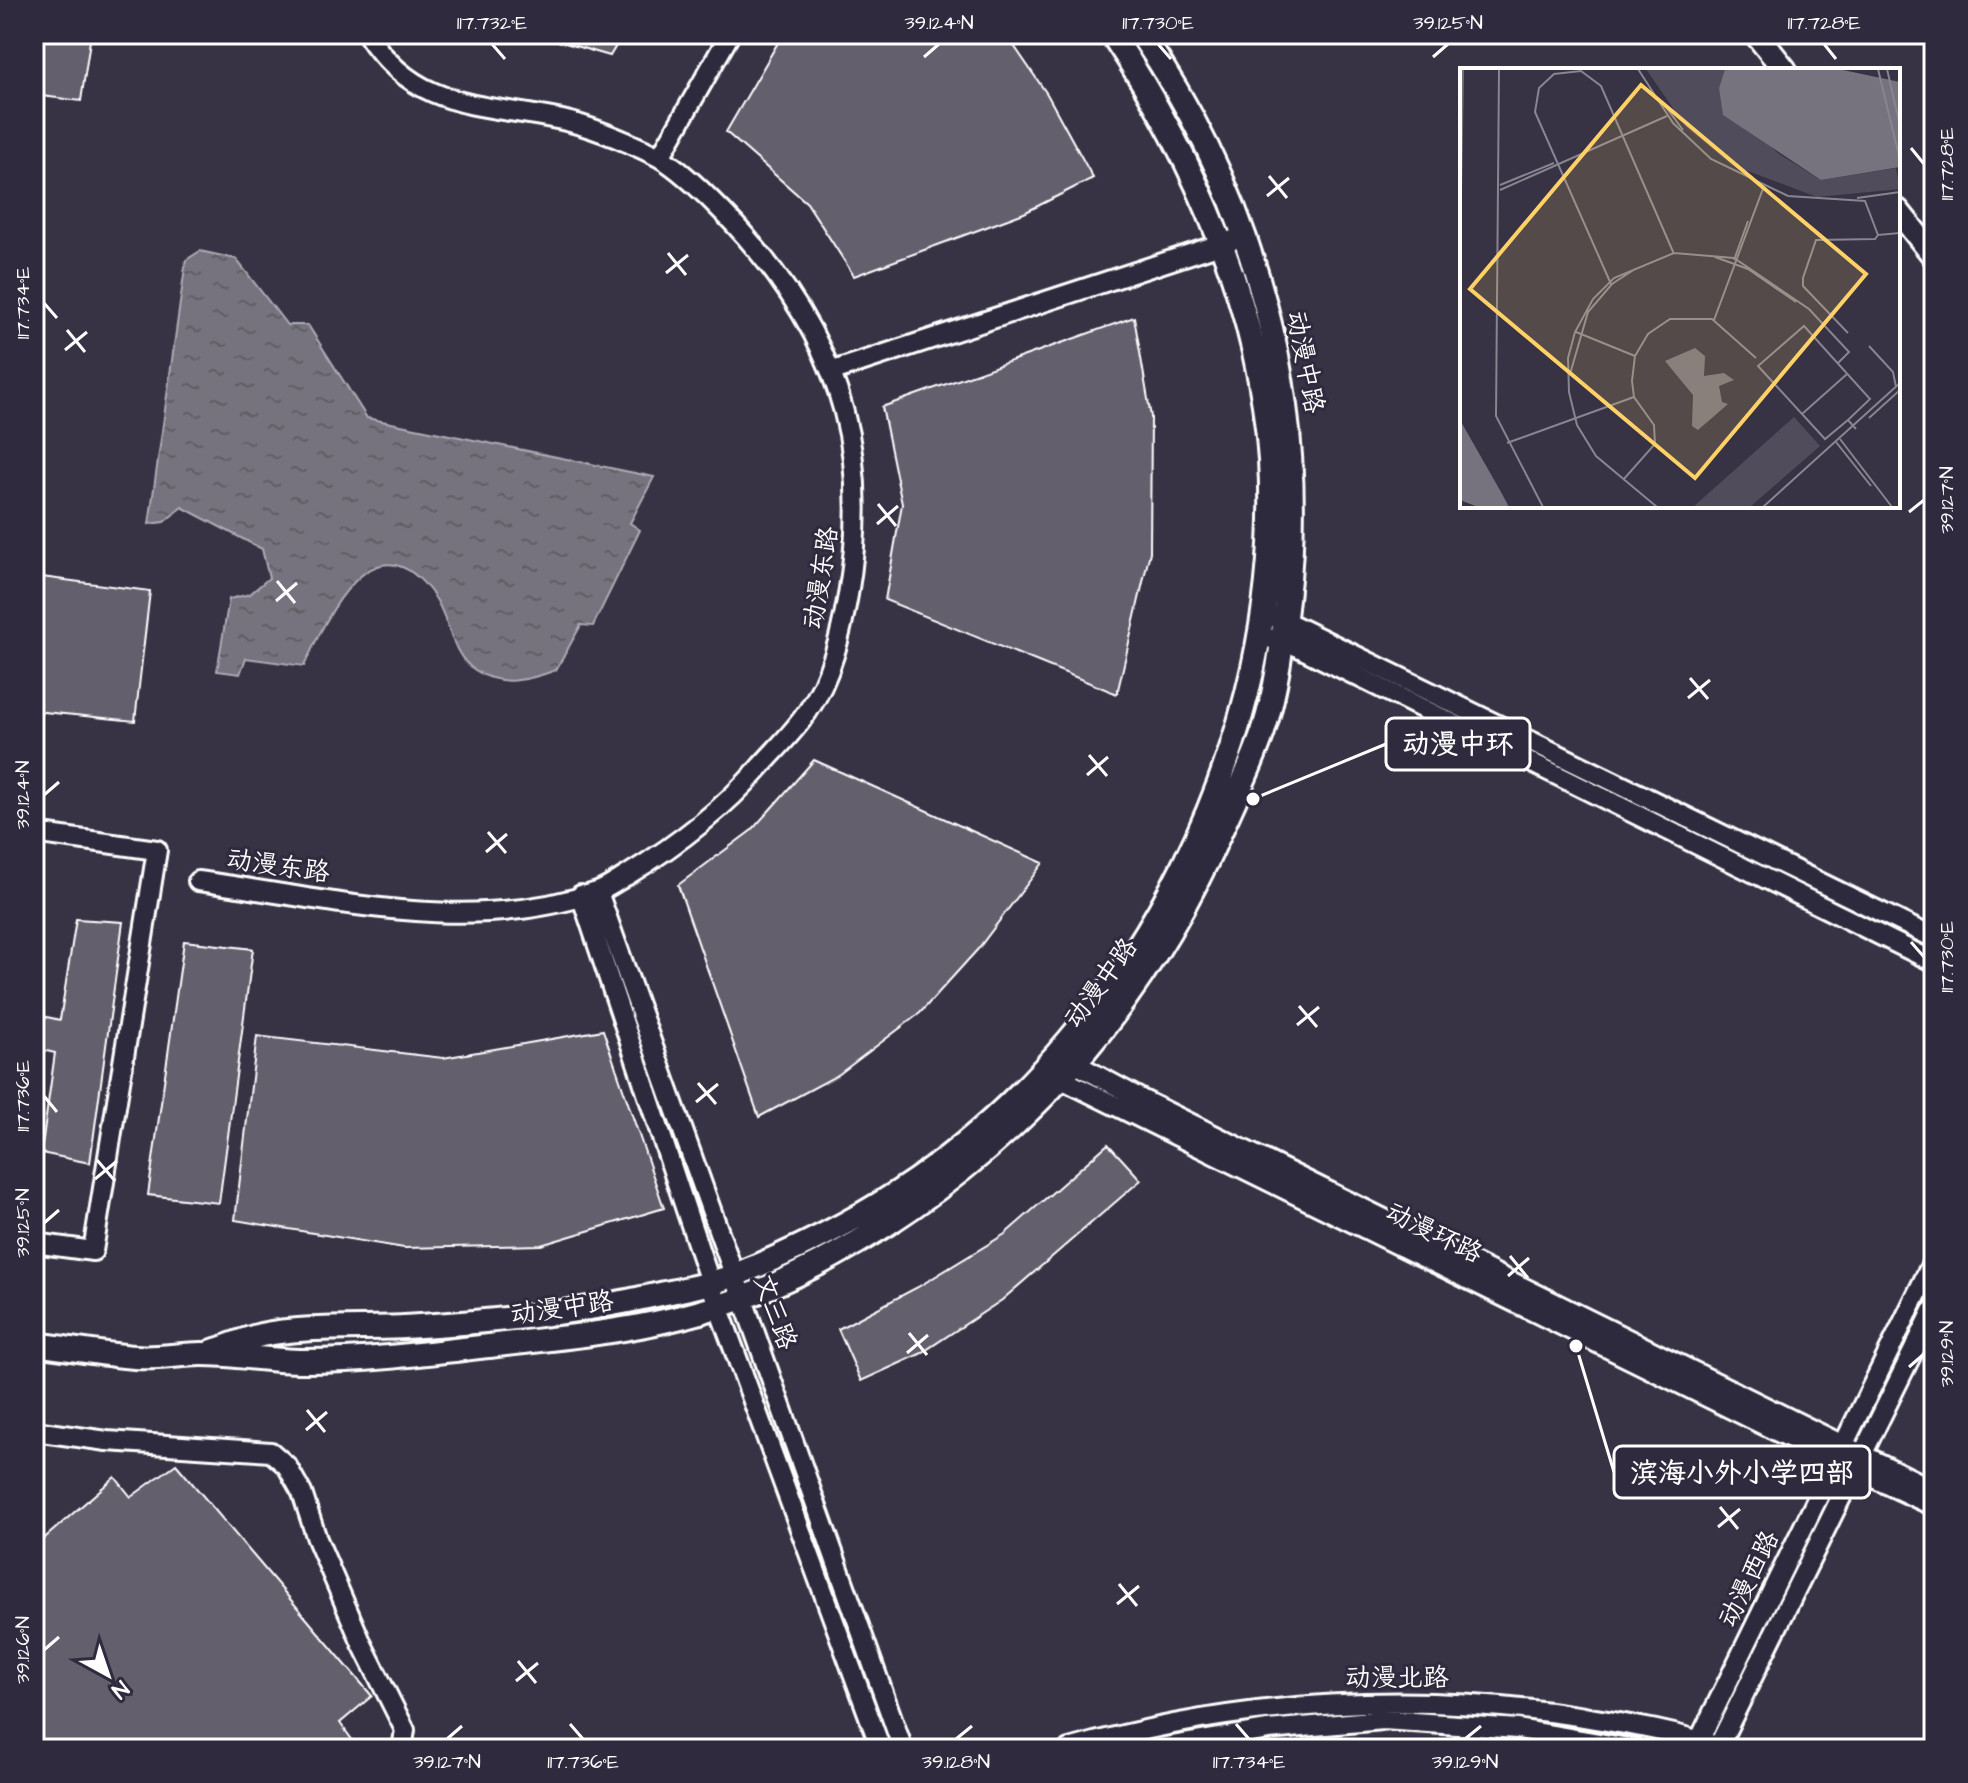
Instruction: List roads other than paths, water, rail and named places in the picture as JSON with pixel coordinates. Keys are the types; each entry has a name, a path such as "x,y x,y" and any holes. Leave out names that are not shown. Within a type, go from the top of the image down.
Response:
{"street":[{"name":"动漫东路","path":"198,881 432,913 506,913 590,893 693,832 747,782 810,710 836,653 857,537 853,446 833,371 789,289 739,228 660,157 565,121 438,98 397,69 367,34"},
{"path":"660,157 730,34"},
{"name":"动漫中路","path":"204,1354 264,1334 539,1317 711,1283 838,1226 916,1180 1015,1097 1059,1067 1156,915 1180,869 1234,739 1260,638 1270,532 1270,459 1261,391 1243,314 1221,244 1172,132 1112,34"},
{"name":"动漫中路","path":"34,1344 142,1358 204,1354 305,1361 403,1357 607,1332 718,1306 818,1263 946,1186 1127,1000 1198,881 1263,731 1284,630 1293,544 1293,478 1288,407 1270,319 1245,236 1204,139 1168,74 1141,34"},
{"path":"1756,34 1783,68"},
{"path":"1900,214 1934,256"},
{"path":"833,371 1245,236"},
{"path":"1263,613 1284,630 1934,962"},
{"path":"1260,638 1284,630 1934,938"},
{"path":"34,833 157,850 93,1251 34,1243"},
{"name":"文三路","path":"590,893 734,1275 903,1749"},
{"name":"文三路","path":"590,893 718,1306 881,1749"},
{"name":"动漫环路","path":"1059,1067 1840,1453 1934,1490"},
{"name":"动漫西路","path":"1697,1745 1934,1259"},
{"name":"动漫西路","path":"1720,1748 1934,1309"},
{"path":"34,1431 107,1441 271,1452 287,1466 302,1493 317,1539 362,1644 405,1730 402,1749"},
{"name":"动漫环路","path":"1859,1462 1934,1506"},
{"name":"动漫北路","path":"1069,1749 1146,1727 1290,1705 1418,1703 1552,1712 1640,1726 1697,1745 1720,1748"},
{"name":"动漫北路","path":"1155,1749 1268,1730 1383,1720 1518,1729 1634,1749"}],"water":[{"path":"200,251 236,259 287,325 308,325 367,418 654,477 630,523 640,530 593,626 581,625 556,670 536,677 505,681 475,670 455,646 434,596 412,573 392,564 373,568 356,581 326,622 304,666 246,658 240,674 217,671 229,599 250,594 269,578 262,549 182,507 164,522 149,524 186,260"}],"place":[{"name":"动漫中环","path":"1253,799"},
{"name":"滨海小外小学四部","path":"1576,1346"}]}
